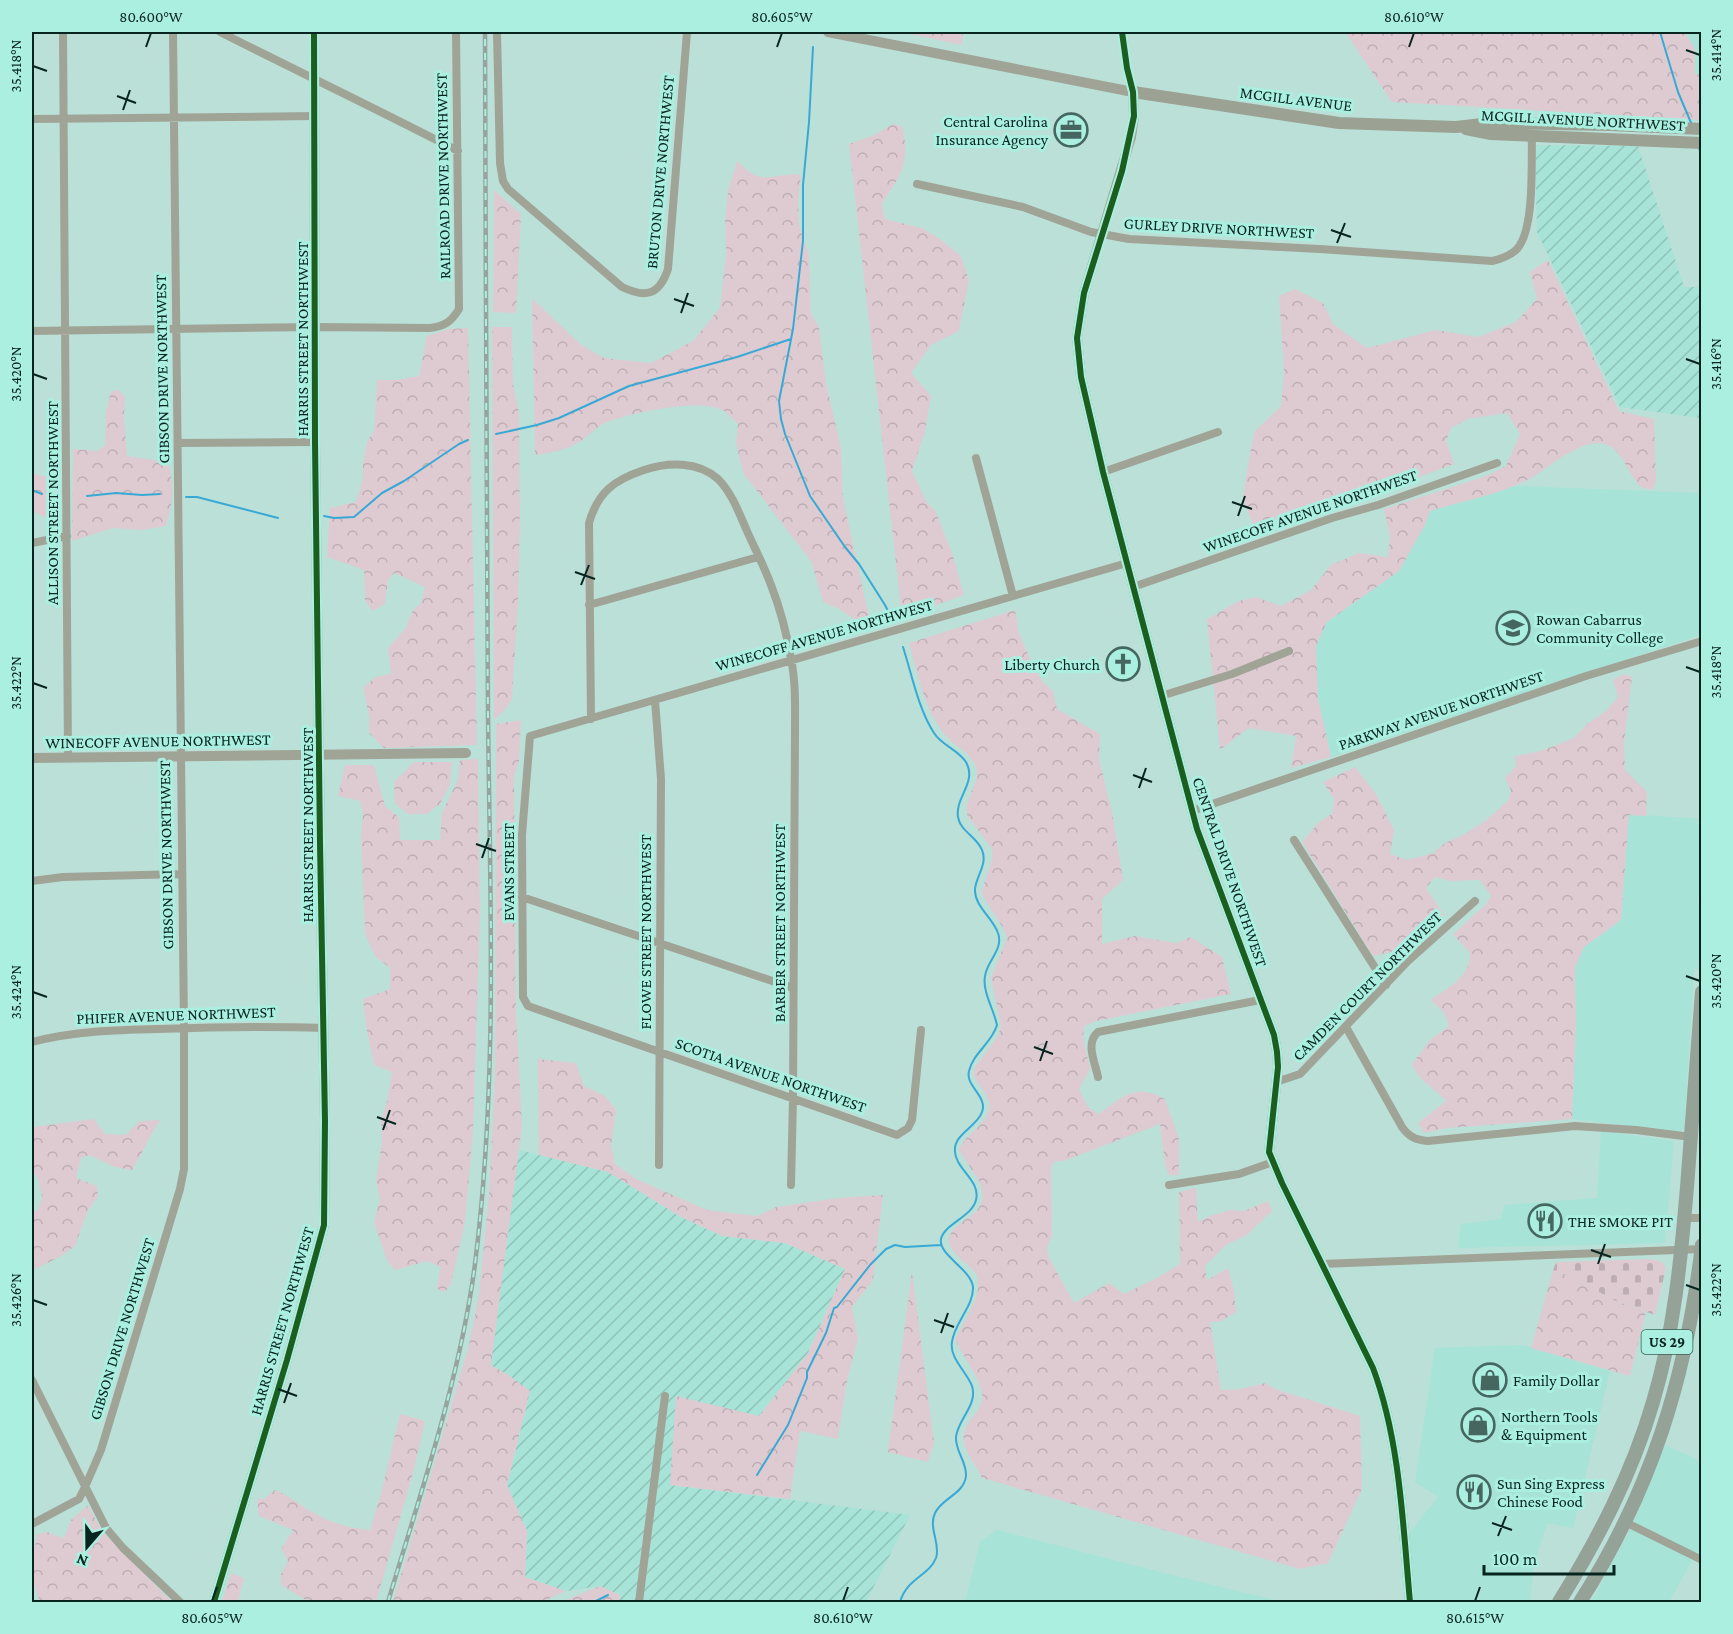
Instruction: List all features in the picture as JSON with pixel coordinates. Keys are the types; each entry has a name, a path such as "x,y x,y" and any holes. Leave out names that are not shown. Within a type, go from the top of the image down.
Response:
{"highway":[{"name":"US 29","path":"1559,1602 1591,1550 1632,1461 1653,1402 1667,1346 1684,1218 1701,992"},
{"name":"US 29","path":"1580,1602 1623,1527 1658,1446 1681,1368 1701,1247"},
{"path":"1606,1519 1623,1527"}],"main road":[{"name":"MCGILL AVENUE","path":"1133,92 1329,122 1456,128"},
{"name":"MCGILL AVENUE NORTHWEST","path":"1456,128 1491,123 1701,129"},
{"name":"MCGILL AVENUE NORTHWEST","path":"1456,128 1491,134 1532,137 1701,143"},
{"path":"1552,138 1561,131 1640,128"}],"street":[{"name":"ALLISON STREET NORTHWEST","path":"63,32 68,758"},
{"name":"GIBSON DRIVE NORTHWEST","path":"32,1524 79,1499 85,1487 104,1439 180,1189 185,1152 173,32"},
{"path":"220,32 458,151"},
{"name":"HARRIS STREET NORTHWEST","path":"214,1602 285,1366 324,1225 325,1121 315,441 314,32"},
{"name":"RAILROAD DRIVE NORTHWEST","path":"315,327 430,328 447,324 459,309 456,32"},
{"name":"BRUTON DRIVE NORTHWEST","path":"497,32 500,163 503,181 508,189 621,287 644,295 654,291 662,284 668,269 687,32"},
{"path":"828,32 1133,92"},
{"name":"CENTRAL DRIVE NORTHWEST","path":"1122,32 1133,92 1134,116 1131,137 1084,293 1077,338 1081,377 1126,563 1192,811 1269,1021 1277,1052 1269,1152 1371,1364 1383,1395 1390,1422 1396,1465 1410,1602"},
{"path":"32,119 315,116"},
{"name":"GURLEY DRIVE NORTHWEST","path":"917,184 1023,207 1102,236 1225,246 1320,249 1492,261 1501,259 1516,250 1521,243 1531,201 1532,137"},
{"path":"32,331 315,327"},
{"path":"1103,472 1218,432"},
{"path":"178,443 315,441"},
{"path":"976,458 1013,596"},
{"name":"WINECOFF AVENUE NORTHWEST","path":"1133,587 1332,518 1378,505 1497,462"},
{"name":"BARBER STREET NORTHWEST","path":"591,719 589,523 594,506 606,490 620,479 660,465 683,464 700,469 717,478 730,493 771,586 792,660 795,732 791,1185"},
{"path":"32,543 67,536"},
{"path":"590,605 758,557"},
{"name":"WINECOFF AVENUE NORTHWEST","path":"530,736 1126,563"},
{"name":"PARKWAY AVENUE NORTHWEST","path":"1192,811 1586,676 1701,641"},
{"path":"1161,696 1232,674 1288,651"},
{"name":"FLOWE STREET NORTHWEST","path":"655,700 661,779 659,1165"},
{"name":"EVANS STREET","path":"528,1006 523,997 522,836 530,736"},
{"name":"WINECOFF AVENUE NORTHWEST","path":"32,758 466,753"},
{"path":"1294,840 1386,985"},
{"path":"32,881 63,877 182,874"},
{"path":"522,897 793,988"},
{"name":"CAMDEN COURT NORTHWEST","path":"1276,1083 1300,1074 1408,961 1475,901"},
{"path":"1098,1077 1090,1044 1092,1037 1098,1032 1260,1000"},
{"name":"SCOTIA AVENUE NORTHWEST","path":"528,1006 897,1135 908,1128 912,1120 921,1030"},
{"path":"1346,1027 1407,1135 1418,1140 1428,1141 1536,1129 1591,1126 1691,1137"},
{"name":"PHIFER AVENUE NORTHWEST","path":"32,1042 90,1031 323,1028"},
{"path":"1169,1185 1239,1174 1273,1162"},
{"path":"1684,1218 1701,1218"},
{"path":"1322,1264 1701,1247"},
{"path":"32,1380 106,1528 123,1548 180,1602"},
{"path":"639,1602 665,1396"},
{"path":"1623,1527 1701,1560"}],"shaded area":[{"path":"1685,32 1701,32 1701,75 1695,74 1695,49"},
{"path":"1535,145 1638,146 1684,287 1701,287 1701,418 1620,407 1537,232"},
{"name":"Rowan Cabarrus Community College","path":"1514,486 1701,493 1701,635 1331,757 1318,698 1316,646 1327,622 1412,547 1430,511"},
{"path":"1629,814 1701,819 1702,873 1698,903 1701,904 1701,969 1694,969 1684,1127 1681,1132 1572,1119 1576,1023 1575,968 1584,947 1621,920"},
{"path":"1601,1131 1674,1141 1665,1243 1458,1248 1461,1224 1501,1219 1504,1205 1597,1198"},
{"path":"519,1150 608,1172 681,1217 722,1236 785,1243 845,1269 808,1353 759,1416 671,1485 910,1515 866,1602 619,1602 620,1595 600,1586 566,1591 525,1577 527,1531 507,1485 530,1391 490,1365"},
{"path":"1523,1345 1610,1371 1573,1528 1547,1523 1534,1564 1530,1599 1527,1602 1413,1602 1408,1535 1438,1497 1415,1482 1435,1348"},
{"path":"1664,1445 1701,1461 1701,1558 1695,1555 1669,1602 1591,1602 1630,1530"},
{"path":"997,1530 1282,1602 965,1602 980,1542"}],"green space":[{"path":"901,32 963,32 962,45"},
{"path":"1345,32 1685,32 1695,49 1695,74 1701,75 1701,120 1392,102"},
{"path":"893,124 902,126 905,138 905,159 899,176 882,204 885,219 922,228 940,239 961,256 969,280 959,331 931,345 911,373 931,396 925,432 912,471 926,501 936,512 953,556 964,595 902,617 849,144 872,136"},
{"path":"737,161 757,176 801,175 798,200 799,224 809,255 811,314 819,327 826,383 841,448 843,498 870,621 859,622 823,602 811,561 743,473 736,443 738,424 724,411 714,407 683,406 647,411 605,423 569,447 535,455 532,298 580,344 604,358 651,363 693,341 720,308 726,254 725,220 728,191"},
{"path":"494,190 521,214 516,313 493,312"},
{"path":"1548,260 1619,411 1654,419 1656,481 1653,490 1640,486 1621,457 1611,447 1596,443 1576,449 1519,484 1430,511 1425,525 1399,571 1327,622 1316,646 1318,698 1331,757 1291,768 1296,736 1249,728 1220,750 1207,619 1239,601 1256,597 1281,606 1311,590 1331,565 1359,553 1388,557 1390,536 1384,509 1486,476 1506,466 1520,434 1507,413 1468,419 1451,428 1446,441 1454,464 1258,537 1243,499 1254,432 1281,406 1284,371 1279,296 1295,289 1323,303 1333,324 1367,348 1436,330 1478,337 1516,322 1537,299 1530,272"},
{"path":"492,327 512,327 513,384 519,413 520,524 512,699 494,720"},
{"path":"468,328 477,745 384,748 369,733 369,716 363,687 376,677 391,674 388,648 405,629 413,610 421,603 425,587 394,573 388,580 385,604 372,611 365,600 364,570 327,557 330,508 356,502 363,479 363,462 367,442 374,430 377,380 396,380 419,376 427,336 449,329"},
{"path":"119,390 125,397 127,456 168,462 172,478 172,494 166,526 141,530 113,528 72,541 73,449 97,451 105,445 106,412 111,391"},
{"path":"32,473 56,480 57,523 32,511"},
{"path":"1015,610 1019,633 1033,666 1043,682 1053,691 1057,709 1100,734 1099,759 1113,817 1123,880 1102,899 1102,944 1135,936 1176,943 1191,937 1222,957 1231,994 1096,1021 1084,1026 1083,1038 1090,1069 1079,1089 1088,1107 1099,1114 1123,1097 1137,1092 1155,1094 1165,1099 1179,1139 1179,1175 1169,1175 1165,1165 1160,1124 1064,1161 1055,1161 1051,1167 1052,1235 1047,1248 1049,1258 1074,1303 1109,1283 1124,1294 1180,1264 1179,1192 1196,1188 1198,1222 1230,1210 1244,1211 1268,1201 1272,1211 1247,1235 1226,1245 1205,1266 1207,1280 1228,1268 1234,1290 1236,1312 1221,1321 1210,1322 1221,1390 1241,1389 1265,1383 1275,1389 1360,1416 1362,1489 1328,1563 1300,1569 982,1478 964,1444 965,1429 977,1412 982,1392 980,1384 955,1339 975,1300 978,1281 973,1270 951,1248 949,1238 958,1225 977,1210 983,1194 980,1183 959,1150 989,1110 988,1100 973,1074 975,1067 998,1036 1001,1026 991,978 1007,938 981,893 992,859 992,849 968,817 967,803 977,772 975,765 969,756 946,736 932,715 909,643"},
{"path":"1624,674 1632,677 1624,743 1625,770 1647,792 1646,816 1629,815 1621,920 1584,947 1575,968 1576,1023 1572,1119 1447,1128 1424,1133 1418,1123 1446,1101 1422,1080 1412,1064 1430,1040 1449,1026 1444,1013 1431,1000 1457,981 1469,962 1470,953 1453,934 1486,904 1491,896 1480,880 1450,881 1435,877 1426,888 1444,915 1408,948 1373,956 1302,842 1319,822 1332,814 1334,799 1323,782 1355,767 1376,794 1394,830 1390,854 1407,860 1433,853 1445,843 1485,821 1508,801 1511,790 1505,778 1516,766 1515,756 1541,751 1574,738 1587,724 1607,710 1618,697 1613,680"},
{"path":"521,720 519,761 514,777 516,1009 522,1126 491,1365 530,1391 507,1485 527,1531 525,1577 566,1591 542,1602 393,1602 468,1349 479,1294 489,1195 495,1077 496,724"},
{"path":"478,759 480,914 473,1133 465,1222 451,1284 445,1292 437,1289 440,1267 428,1261 395,1270 387,1261 374,1222 380,1199 376,1180 382,1142 381,1121 392,1072 374,1065 363,999 390,989 390,968 375,956 365,934 361,835 363,814 360,801 338,796 345,765 374,765 385,806 399,817 400,840 440,840 442,813 458,779 460,760"},
{"path":"414,762 452,762 450,785 440,804 427,814 408,814 395,804 394,782"},
{"path":"538,1059 576,1063 584,1086 605,1096 616,1110 611,1146 615,1164 636,1179 707,1210 757,1216 776,1207 838,1198 883,1195 873,1280 852,1307 858,1339 847,1381 838,1439 800,1431 790,1499 670,1485 676,1396 759,1416 808,1353 845,1269 785,1243 722,1236 681,1217 608,1172 539,1155"},
{"path":"94,1119 105,1134 125,1135 140,1121 160,1120 132,1170 115,1167 89,1155 81,1158 76,1178 97,1186 98,1197 88,1210 75,1246 32,1271 32,1213 38,1209 42,1197 39,1181 32,1169 32,1127"},
{"path":"1651,1259 1662,1262 1666,1268 1655,1315 1616,1301 1563,1273 1552,1274 1556,1262"},
{"path":"912,1271 934,1442 928,1462 888,1452"},
{"path":"1563,1273 1616,1301 1646,1312 1630,1376 1531,1348 1552,1274"},
{"path":"400,1414 425,1421 412,1477 376,1602 309,1602 281,1585 281,1574 288,1561 281,1549 293,1530 259,1516 257,1499 264,1499 275,1490 325,1519 347,1527 370,1530"},
{"path":"88,1505 101,1530 172,1602 32,1602 39,1599 32,1574 37,1534 47,1532 64,1538 71,1520"},
{"path":"231,1573 244,1578 238,1602 222,1602"},
{"path":"600,1586 620,1595 619,1602 561,1602"}],"waterway":[{"path":"1660,32 1678,92 1692,125"},
{"path":"813,47 803,185 803,241 793,329 779,401 781,419 810,496 859,564 893,621"},
{"path":"1699,148 1702,157"},
{"path":"496,434 559,418 629,386 737,357 791,339"},
{"path":"324,516 354,517 382,493 468,440"},
{"path":"32,490 42,494"},
{"path":"87,496 116,493 160,494"},
{"path":"186,497 197,497 278,518"},
{"path":"900,1602 903,1594 913,1582 933,1564 937,1553 933,1524 935,1513 957,1492 966,1476 956,1437 970,1406 973,1393 970,1381 953,1354 952,1342 956,1328 970,1301 973,1287 967,1274 944,1251 941,1239 947,1229 969,1211 976,1200 975,1187 956,1158 955,1146 961,1135 982,1112 982,1101 970,1081 969,1071 974,1059 997,1025 987,994 985,976 999,944 996,928 975,895 984,860 982,850 959,822 958,817 959,803 969,778 967,764 964,759 937,738 928,723 903,647"},
{"path":"757,1475 788,1425 834,1308 886,1249 895,1245 905,1247 941,1245"},
{"path":"594,1602 608,1595"}],"railway":[{"path":"388,1602 438,1434 460,1350 475,1264 487,1127 491,921 487,630 485,32"}],"cycle path":[{"path":"214,1602 287,1360 324,1225 325,1121 315,442 314,32"},
{"path":"1122,32 1133,92 1134,116 1122,171 1084,293 1077,338 1081,377 1103,472 1197,829 1274,1035 1278,1067 1269,1152 1373,1368 1382,1396 1395,1454 1410,1602"}],"place":[{"name":"Central Carolina Insurance Agency","path":"1071,130"},
{"name":"Rowan Cabarrus Community College","path":"1513,628"},
{"name":"Liberty Church","path":"1123,664"},
{"name":"THE SMOKE PIT","path":"1545,1221"},
{"name":"Family Dollar","path":"1490,1380"},
{"name":"Northern Tools & Equipment","path":"1478,1425"},
{"name":"Sun Sing Express Chinese Food","path":"1474,1492"}]}
